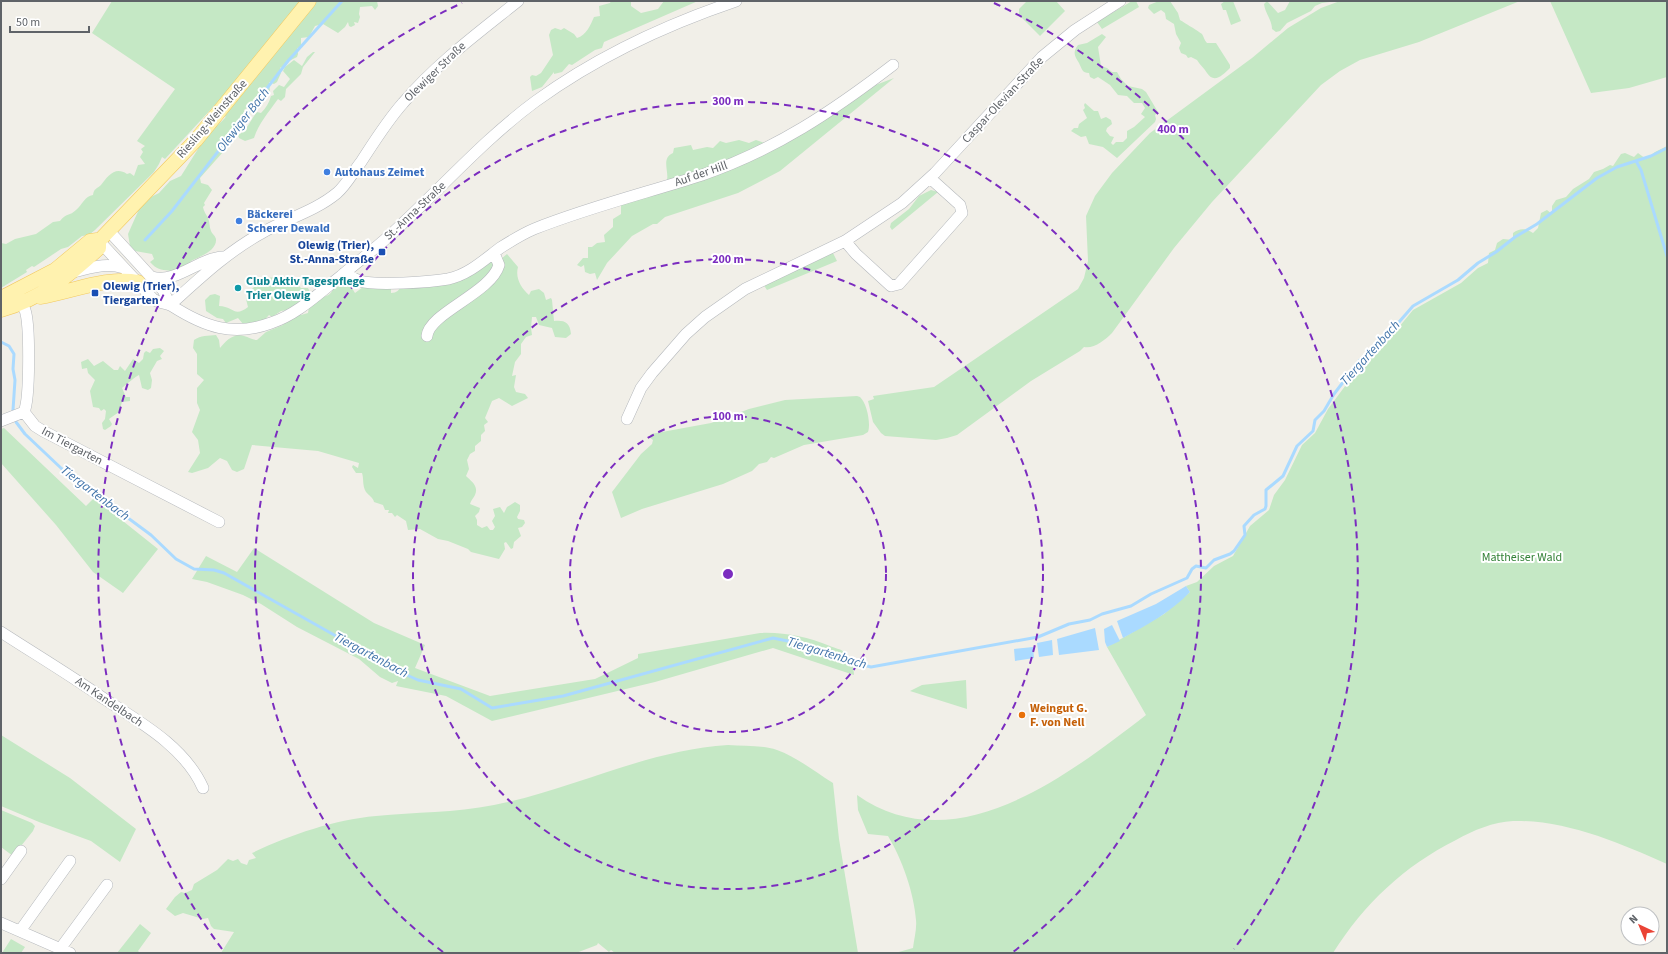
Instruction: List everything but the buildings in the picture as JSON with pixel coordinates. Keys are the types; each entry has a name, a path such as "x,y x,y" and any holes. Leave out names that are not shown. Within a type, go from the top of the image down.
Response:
{"main road":[{"name":"Riesling-Weinstraße","path":"109,231 196,140 309,1"},
{"path":"28,301 73,272 99,248 99,241 109,231"},
{"path":"2,301 55,270 90,241 99,241"},
{"path":"2,301 28,301 111,281 125,280 138,282"}],"street":[{"name":"Olewiger Straße","path":"170,305 223,257 262,233 319,205 337,192 353,173 391,118 421,83 479,31 518,1"},
{"name":"St.-Anna-Straße","path":"99,241 158,302 170,305 196,321 216,328 245,329 272,323 300,308 344,273 401,225 492,138 546,94 591,65 630,44 679,22 736,1"},
{"name":"Caspar-Olevian-Straße","path":"627,419 629,411 641,388 652,373 681,339 705,317 757,282 846,241 888,214 930,178 1042,57 1076,30 1120,1"},
{"name":"Auf der Hill","path":"344,273 361,281 375,283 434,281 459,275 510,242 535,229 702,174 751,155 792,135 847,100 893,65"},
{"path":"846,241 856,254 891,286 899,284 962,213 960,204 930,178"},
{"path":"109,231 167,296 170,305"},
{"path":"427,336 431,324 465,301 491,278 499,265 494,253"},
{"path":"152,278 162,279 174,276 206,260 223,257"},
{"path":"73,272 101,265 112,265 124,268"},
{"name":"Im Tiergarten","path":"28,301 26,313 28,330 26,399 13,417 219,522"},
{"name":"Am Kandelbach","path":"1,632 95,692 164,741 187,762 203,788"},
{"path":"1,879 21,851"},
{"path":"20,931 70,861"},
{"path":"1,923 65,951 107,885"}],"green space":[{"path":"112,1 301,1 238,80 165,159 162,157 154,172 95,230 89,235 82,236 68,247 61,249 34,267 32,266 26,270 27,272 1,288 1,243 6,244 15,239 36,234 53,222 60,221 64,217 74,212 88,197 93,195 95,190 112,173 119,171 127,174 130,173 134,176 138,165 145,164 140,157 143,152 141,149 145,146 137,141 175,89 92,33"},
{"path":"313,1 377,1 378,6 375,10 372,6 360,7 360,17 358,23 354,22 355,25 351,27 349,26 348,22 338,33 323,24 315,26 309,37 301,38 301,44 303,47 297,48 297,57 289,61 287,60 286,64 280,68 281,73 277,82 274,84 269,82 270,92 268,95 264,92 262,96 256,96 258,101 254,107 250,106 244,110 245,117 241,125 236,129 223,152 200,178 201,183 208,185 212,190 203,207 209,220 211,231 216,239 214,247 207,253 191,261 188,266 170,273 170,271 157,268 150,262 154,259 152,254 135,251 130,246 128,234 140,207 151,197 159,193 170,181 181,176 198,149 201,140 225,118 230,107 237,100 240,91 247,88 247,82 255,72 262,70"},
{"path":"611,1 631,1 631,6 641,13 658,9 664,1 698,1 604,42 602,48 595,50 572,65 569,64 562,72 554,74 554,72 542,87 532,91 530,77 541,73 553,55 549,35 551,30 555,28 561,30 564,28 574,34 577,38 580,37 588,29 594,17 600,16 599,6 610,3"},
{"path":"1027,1 1056,1 1065,11 1040,36 1019,15 1019,9"},
{"path":"1132,1 1136,1 1139,7 1102,29 1097,22"},
{"path":"1159,1 1170,1 1178,13 1180,20 1202,34 1207,43 1216,43 1230,65 1230,68 1218,77 1213,78 1197,60 1191,57 1188,58 1186,55 1181,53 1179,48 1181,43 1176,34 1174,24 1166,19 1165,13 1161,10 1154,14 1148,8 1149,5"},
{"path":"1225,1 1233,1 1241,21 1231,25 1226,10 1223,10 1221,4"},
{"path":"1267,1 1278,13 1285,10 1290,1 1337,1 1322,3 1315,6 1311,11 1287,23 1280,31 1276,32 1272,29 1264,4"},
{"path":"1340,1 1520,1 1419,42 1360,60 1340,71 1321,85 1212,202 1174,248 1112,333 1103,341 1092,347 1084,347 1080,351 1031,381 957,435 936,440 885,436 881,433 873,422 868,401 874,399 873,396 934,387 1078,289 1084,278 1088,261 1086,216 1095,196 1112,173 1150,133 1252,58 1288,28 1321,8"},
{"path":"1550,1 1667,1 1667,77 1629,88 1591,93"},
{"path":"1102,34 1106,37 1098,47 1101,66 1112,72 1117,72 1128,86 1142,89 1146,92 1158,112 1155,115 1155,122 1117,158 1103,147 1089,144 1086,136 1081,137 1071,131 1074,128 1078,128 1079,124 1087,118 1083,110 1085,108 1085,103 1094,111 1098,111 1101,119 1106,117 1111,120 1112,124 1106,131 1110,136 1114,137 1111,143 1113,145 1116,142 1123,142 1127,138 1127,131 1145,117 1141,114 1145,108 1142,103 1134,103 1127,96 1118,95 1110,85 1098,77 1094,79 1090,77 1089,73 1082,69 1075,56 1075,50 1078,45 1087,43"},
{"path":"315,52 303,67 301,74 286,89 285,97 281,101 278,99 264,118 254,138 245,141 239,138 238,135 247,128 257,112 261,113 266,107 271,96 274,95 273,91 279,85 284,87 290,79 283,71 285,67 294,60 302,66 307,57"},
{"path":"894,78 780,171 738,193 665,217 657,224 653,224 632,236 607,263 597,280 595,273 590,274 585,272 584,265 581,267 577,265 583,258 588,258 588,247 592,247 597,243 605,242 604,235 613,227 613,219 621,214 621,204 667,180 666,161 669,155 673,153 674,148 691,145 693,150 707,147 713,148 720,141 726,143 739,140 749,143 756,140 765,143 873,86"},
{"name":"Mattheiser Wald","path":"1667,146 1667,864 1592,834 1553,824 1513,821 1484,827 1463,836 1437,850 1402,874 1358,918 1333,953 895,953 913,948 916,923 913,899 902,866 888,836 868,834 858,810 857,795 894,814 933,820 971,816 1009,803 1046,785 1082,763 1146,715 1107,647 1164,614 1190,592 1186,586 1197,582 1214,566 1233,556 1250,526 1269,510 1274,495 1285,480 1302,445 1315,433 1328,409 1360,366 1385,344 1413,310 1461,283 1478,268 1488,263 1489,253 1495,250 1497,243 1503,239 1513,240 1513,233 1520,229 1525,229 1533,233 1538,228 1541,213 1547,210 1552,214 1552,206 1556,200 1566,197 1573,189 1589,179 1594,172 1610,165 1613,166 1621,154 1625,153 1634,157 1638,153 1646,159 1655,152"},
{"path":"931,190 938,192 892,230 890,227 891,223 909,209 919,196"},
{"path":"833,253 837,261 767,290 763,284"},
{"path":"507,254 518,267 517,275 523,289 529,295 531,291 539,289 544,293 546,300 551,298 554,321 561,321 568,324 571,334 566,338 555,337 552,328 539,325 536,317 532,317 532,335 526,337 521,344 521,354 515,362 512,376 516,375 514,387 516,392 525,394 528,398 512,406 499,398 492,401 485,418 488,422 484,425 485,431 481,435 481,441 475,446 475,451 470,454 467,460 469,469 466,476 474,484 476,489 475,495 470,504 480,508 479,512 475,516 477,525 482,528 487,526 490,530 493,530 495,527 492,521 495,516 493,509 500,507 504,513 507,507 515,502 520,505 520,511 517,517 518,519 524,520 525,523 522,527 518,528 521,536 514,542 513,548 511,549 506,542 504,543 505,549 499,559 471,552 468,549 448,541 438,539 420,529 408,530 406,521 397,515 395,517 392,513 388,513 389,510 385,510 383,505 374,502 366,492 362,473 356,473 352,467 353,465 358,468 359,463 318,451 252,445 244,469 237,472 232,470 227,461 220,458 208,468 192,473 188,472 200,453 198,440 192,432 200,410 197,403 197,388 204,380 197,374 197,354 193,348 194,340 202,336 216,335 219,340 220,348 227,340 240,335 257,340 266,332 283,325 285,321 297,313 301,315 308,313 309,307 319,297 328,295 332,292 336,284 343,281 350,285 355,293 363,287 391,288 391,293 393,293 398,291 402,285 434,280 476,265 501,259"},
{"path":"274,277 281,279 284,283 292,282 294,286 298,285 301,288 308,288 311,294 301,299 301,301 287,310 281,311 272,317 269,315 262,323 243,324 238,318 226,323 223,319 217,318 206,311 205,300 210,295 215,294 220,296 219,306 224,306 236,312 243,310 248,307 246,299 248,293 262,279"},
{"path":"160,348 164,351 160,356 162,359 157,361 150,373 152,380 151,388 148,390 142,388 139,375 122,388 126,397 130,397 130,401 122,402 119,412 109,419 112,424 111,426 105,430 103,429 102,423 105,419 106,411 104,409 101,411 99,408 93,407 90,391 95,380 88,373 87,368 82,369 81,362 88,359 94,366 103,361 114,370 118,370 120,366 125,371 133,359 139,363 143,359 146,351 150,353 153,349"},
{"path":"860,397 865,404 869,419 868,432 863,435 804,445 774,458 771,457 767,462 759,464 752,471 723,484 642,509 621,518 612,492 641,454 652,444 653,440 649,437 651,434 711,423 749,409 785,400"},
{"path":"4,428 86,506 94,498 158,549 123,593 93,572 56,525 1,463 1,429"},
{"path":"254,548 374,623 425,645 415,668 490,696 595,679 638,658 638,654 760,633 778,633 796,636 813,640 841,650 850,659 854,675 773,648 655,682 492,721 446,696 396,686 398,681 392,683 380,677 359,659 297,627 261,604 243,595 207,582 192,579 206,556 237,572"},
{"path":"966,680 967,709 910,691 922,685"},
{"path":"1,735 70,778 136,829 120,862 91,841 1,806"},
{"path":"728,745 759,746 777,750 799,761 833,783 839,839 858,953 615,953 611,950 609,952 598,943 597,945 576,953 221,953 234,932 214,929 208,918 203,919 183,913 175,916 166,909 181,892 185,893 192,890 194,884 217,870 228,859 233,861 238,859 241,863 247,865 249,860 256,858 252,853 281,840 312,829 360,818 465,810 494,805 552,790 638,762 668,754 698,748"},
{"path":"1,810 32,823 35,826 33,831 13,856 1,847"},
{"path":"140,924 151,933 138,951 140,953 117,953"},
{"path":"11,939 25,947 21,953 2,953"}],"water":[{"path":"1186,586 1190,592 1175,606 1150,623 1123,638 1117,621 1156,604"},
{"path":"1112,625 1120,641 1107,647 1104,629"},
{"path":"1095,628 1099,650 1059,655 1057,639"},
{"path":"1052,640 1053,655 1039,657 1037,643"},
{"path":"1033,647 1034,658 1015,661 1014,649"}],"waterway":[{"name":"Olewiger Bach","path":"145,240 172,211 288,61 342,1"},
{"name":"Tiergartenbach","path":"1,342 9,346 14,354 13,369 15,380 13,410 16,422 25,434 62,469 151,535 176,559 194,569 214,570 224,573 400,672 418,680 461,689 492,708 563,696 773,638 802,644 829,656 871,667 1038,637 1069,624 1090,620 1102,614 1131,606 1151,594 1187,578 1192,569 1196,566 1206,568 1214,560 1230,554 1234,551 1245,535 1244,526 1254,515 1265,509 1266,490 1283,476 1297,446 1313,431 1315,420 1324,411 1334,394 1360,360 1372,353 1413,306 1458,280 1478,263 1496,252 1515,237 1537,224 1597,178 1617,167 1651,156 1667,148"},
{"path":"1636,161 1641,170 1667,256"}],"place":[{"name":"Autohaus Zeimet","path":"327,172"},
{"name":"Bäckerei Scherer Dewald","path":"239,221"},
{"name":"Olewig (Trier), St.-Anna-Straße","path":"382,252"},
{"name":"Club Aktiv Tagespflege Trier Olewig","path":"238,288"},
{"name":"Olewig (Trier), Tiergarten","path":"95,293"},
{"name":"Weingut G. F. von Nell","path":"1022,715"}]}
